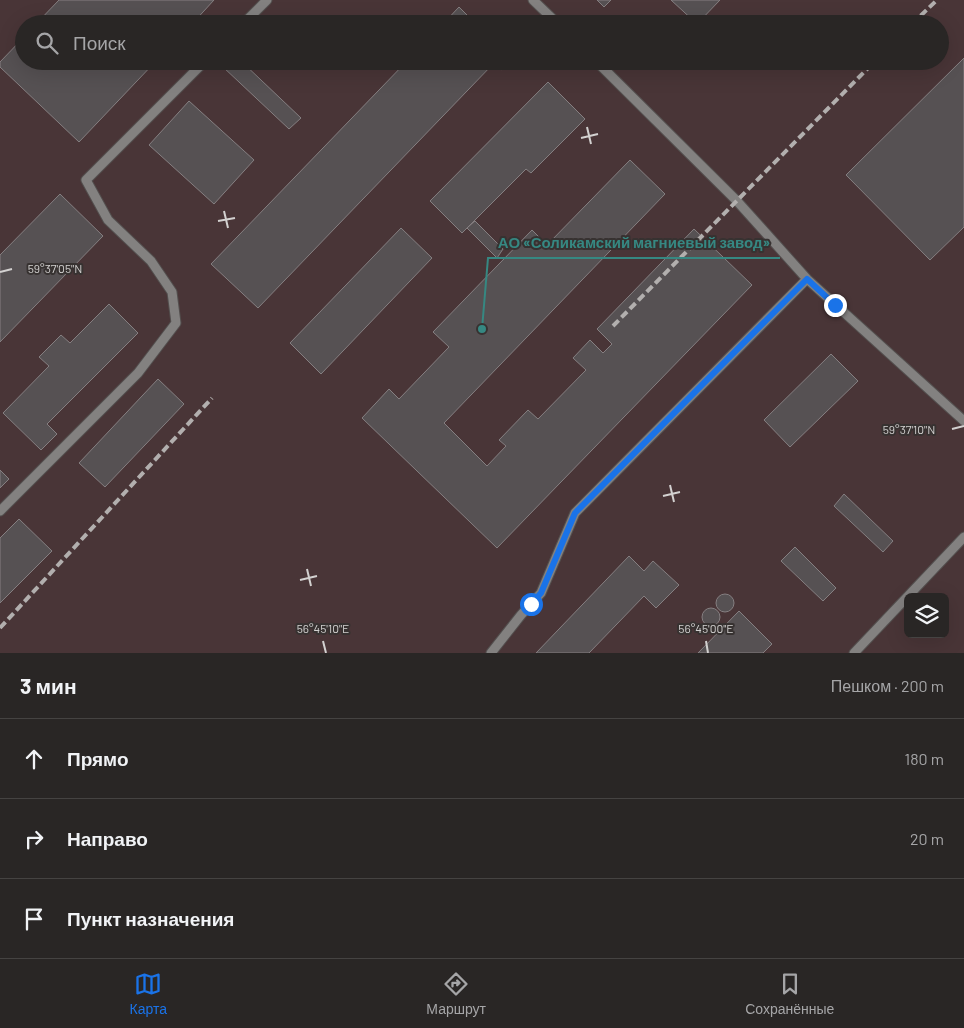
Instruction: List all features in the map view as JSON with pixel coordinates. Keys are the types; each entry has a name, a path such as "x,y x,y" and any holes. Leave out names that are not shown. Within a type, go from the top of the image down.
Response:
{"lane":[{"path":"252,15 267,0"},
{"path":"533,0 549,15"},
{"path":"0,512 138,373 176,323 172,292 151,261 108,220 86,180 196,70"},
{"path":"605,70 737,201 807,279 964,421"},
{"path":"491,653 520,615 541,593 575,513 807,279"},
{"path":"854,653 964,537"}],"shaded area":[{"path":"0,0 964,0 964,653 0,653"}],"building":[{"path":"59,0 214,0 200,15 45,15"},
{"path":"597,0 611,0 604,7"},
{"path":"671,0 720,0 706,15 687,15"},
{"path":"459,7 467,15 451,15"},
{"path":"15,46 15,70 147,70 79,142 0,67 0,62"},
{"path":"964,58 964,227 930,260 846,175"},
{"path":"226,70 250,70 301,118 289,129"},
{"path":"398,70 487,70 258,308 211,264"},
{"path":"548,82 585,119 531,173 526,169 462,233 430,201"},
{"path":"189,101 254,160 214,204 149,145"},
{"path":"630,160 665,194 444,423 487,466 506,446 499,440 528,410 538,419 586,370 573,358 590,340 603,353 612,344 597,329 694,229 752,285 497,548 362,418 389,389 399,399 449,347 433,332 532,230 547,245"},
{"path":"60,194 103,236 0,342 0,255"},
{"path":"475,221 503,249 497,258 467,228"},
{"path":"401,228 432,258 321,374 290,343"},
{"path":"109,304 138,333 47,424 57,434 41,450 3,413 49,366 39,357 61,335 70,343"},
{"path":"831,354 858,381 790,447 764,420"},
{"path":"158,379 184,404 105,487 79,463"},
{"path":"0,470 9,479 0,488"},
{"path":"844,494 893,541 883,552 834,506"},
{"path":"19,519 52,551 0,603 0,538"},
{"path":"795,547 836,588 823,601 781,561"},
{"path":"629,556 644,571 653,561 679,585 656,608 644,596 589,653 536,653"},
{"path":"725,594 731,597 734,603 731,609 725,612 719,609 716,603 719,597"},
{"path":"711,608 717,611 720,617 717,623 711,626 705,623 702,617 705,611"},
{"path":"739,611 772,644 763,653 698,653"}],"railway":[{"path":"921,15 937,0"},
{"path":"613,326 866,70"},
{"path":"0,628 212,398"}],"place":[{"name":"АО «Соликамский магниевый завод»","path":"482,329"}],"route":[{"path":"531,604 541,593 575,513 807,279 835,305"}]}
